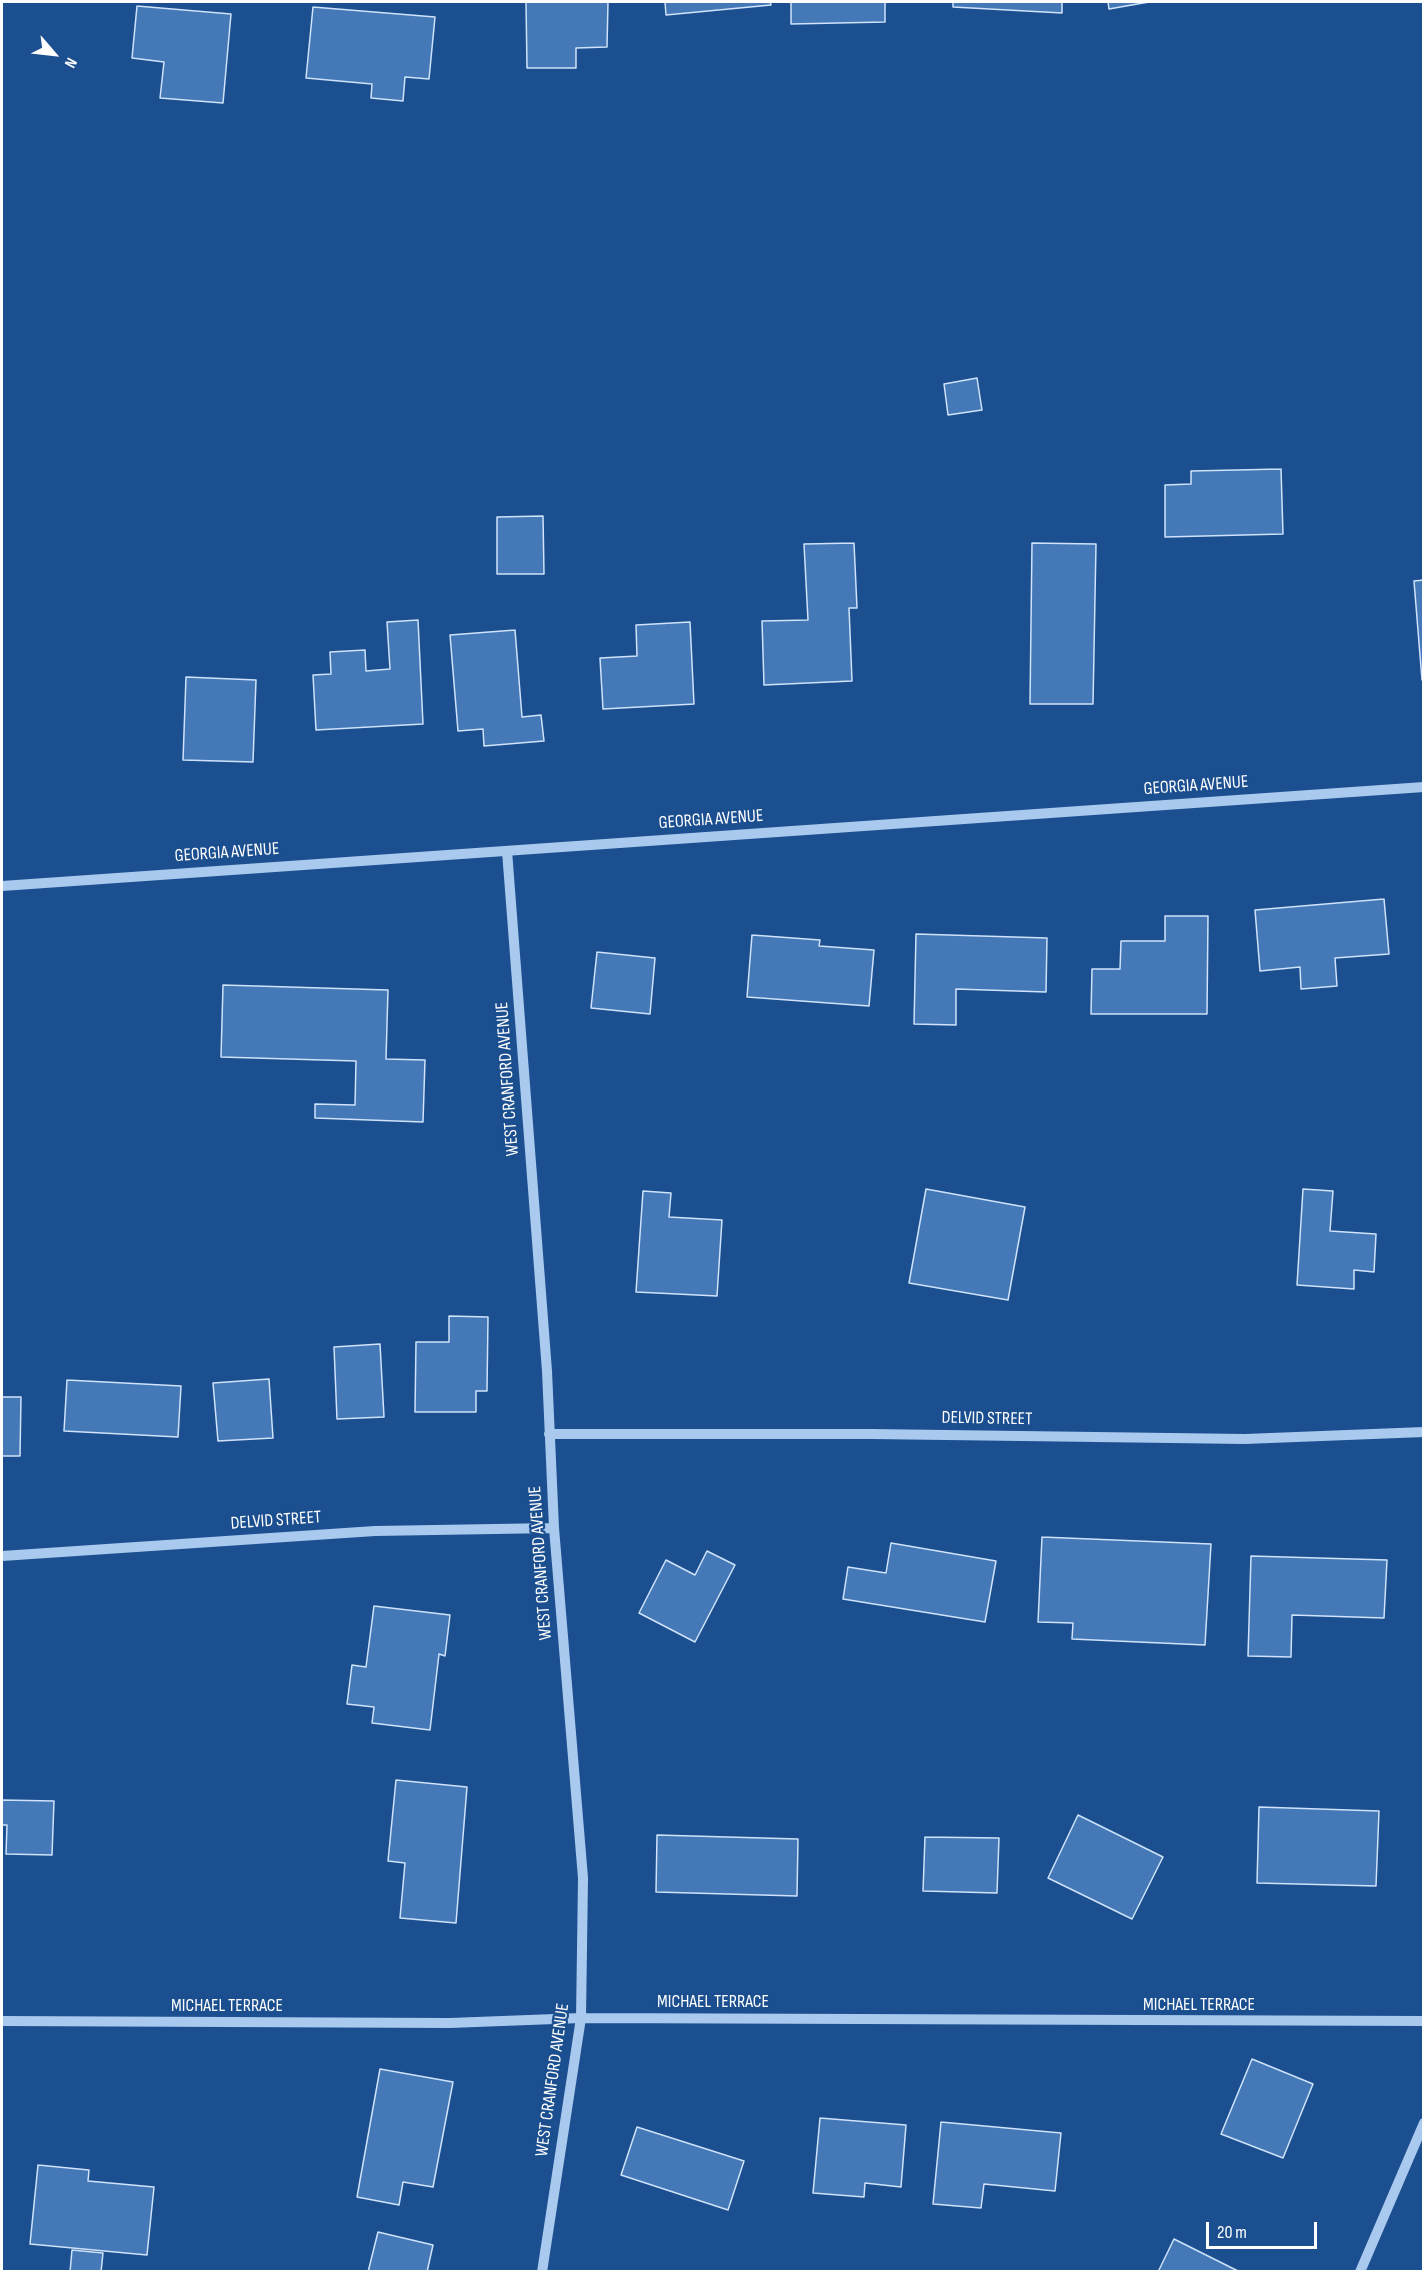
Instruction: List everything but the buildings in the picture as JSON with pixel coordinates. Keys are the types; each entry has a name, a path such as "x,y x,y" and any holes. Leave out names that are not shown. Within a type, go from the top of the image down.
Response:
{"street":[{"name":"GEORGIA AVENUE","path":"2,886 1424,787"},
{"name":"WEST CRANFORD AVENUE","path":"507,851 547,1371 554,1528 583,1878 581,2018 542,2271"},
{"name":"DELVID STREET","path":"549,1434 871,1434 1245,1439 1424,1432"},
{"name":"DELVID STREET","path":"2,1556 375,1531 554,1528"},
{"name":"MICHAEL TERRACE","path":"2,2021 450,2023 581,2018 1424,2021"},
{"path":"1360,2271 1424,2123"}]}
